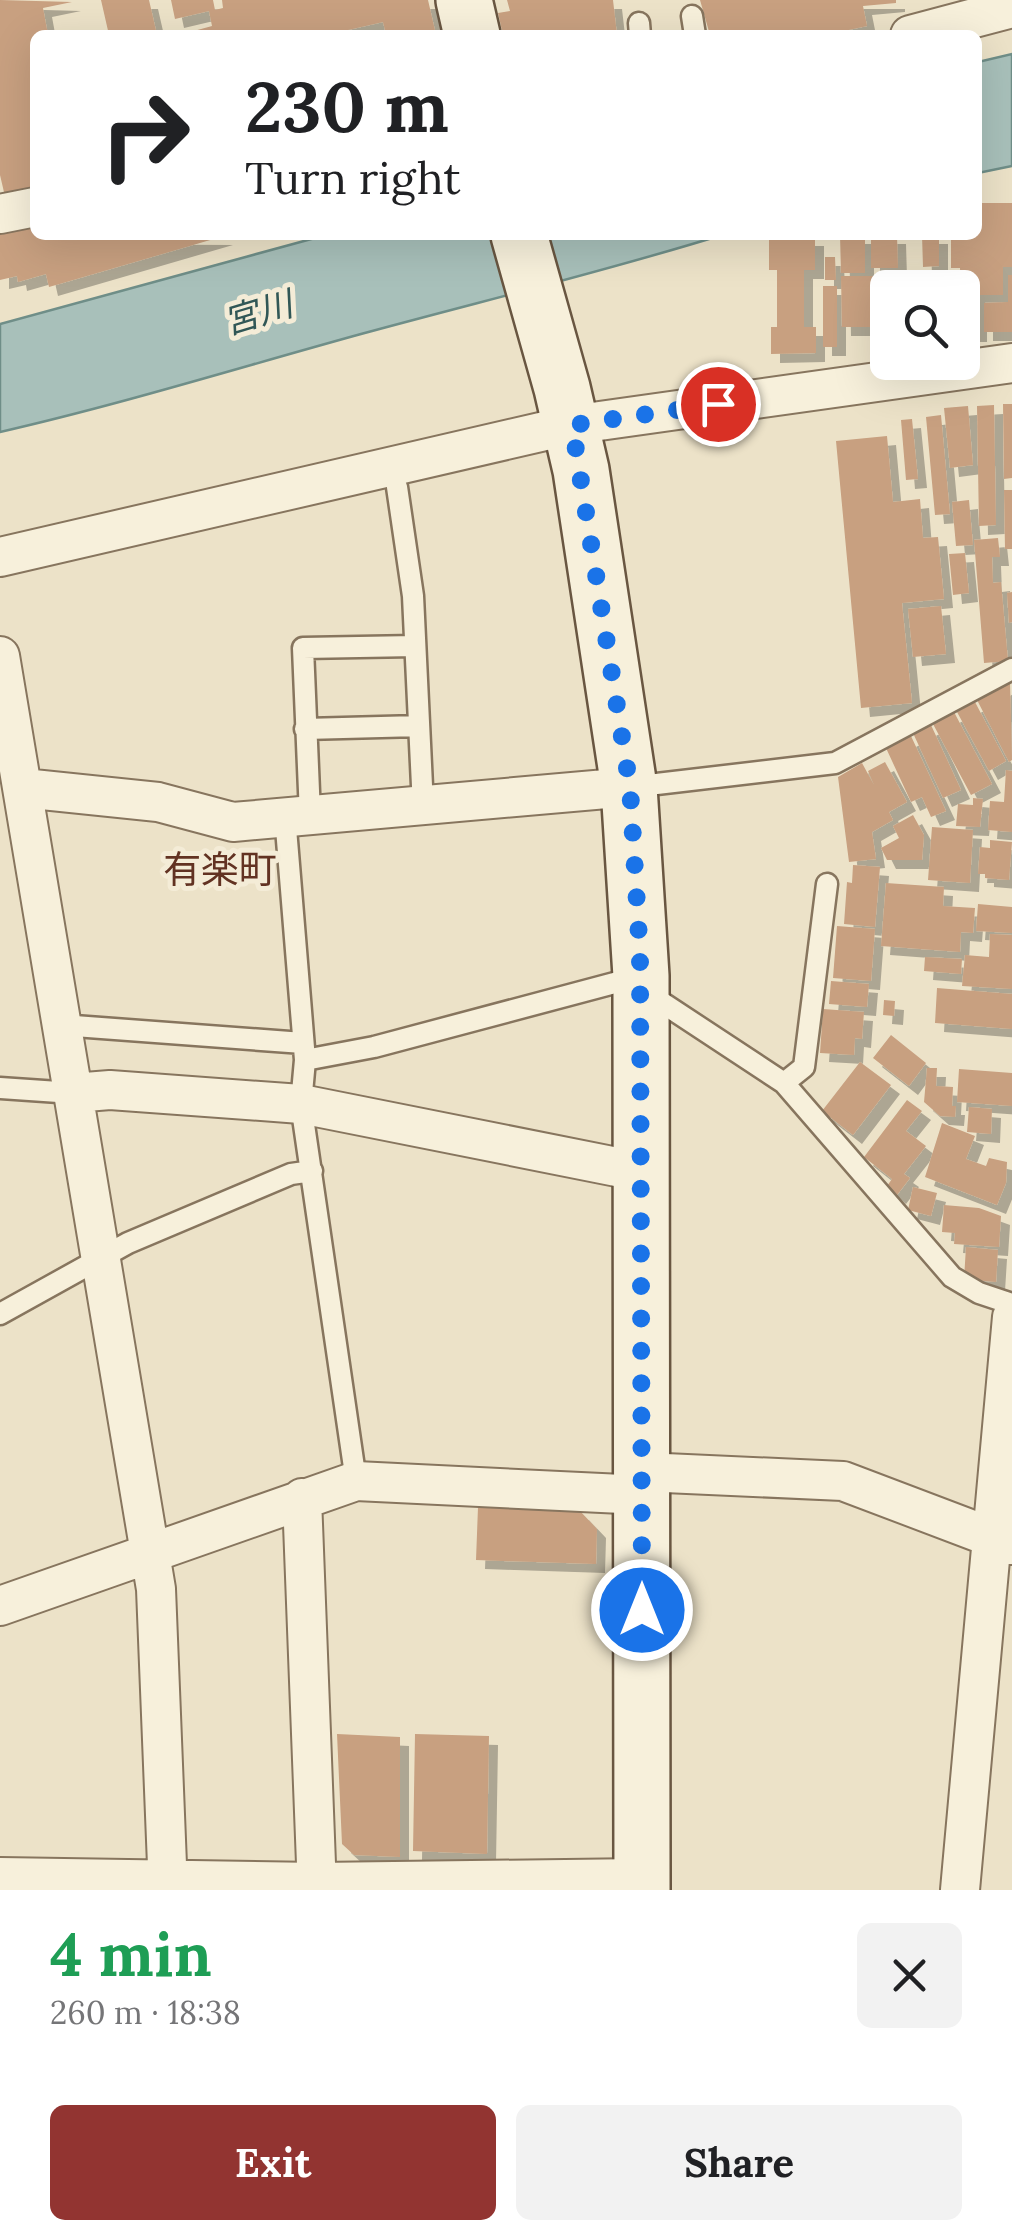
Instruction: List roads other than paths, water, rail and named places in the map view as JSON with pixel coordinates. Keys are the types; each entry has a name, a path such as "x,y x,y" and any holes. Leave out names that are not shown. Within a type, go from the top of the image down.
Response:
{"main road":[{"path":"464,0 471,30"},
{"path":"520,240 572,425 630,787 641,982 642,1884"}],"street":[{"path":"929,30 1012,8"},
{"path":"0,214 30,209"},
{"path":"0,557 572,425 1012,363"},
{"path":"0,656 12,784 62,1025 156,1589 168,1885"},
{"path":"12,784 158,802 232,822 630,787"},
{"path":"73,1094 110,1090 301,1104 642,1172"},
{"path":"960,1890 1002,1542 1012,1317"},
{"path":"0,1606 356,1482 843,1481 1002,1542"},
{"path":"302,1498 317,1886"},
{"path":"0,1878 168,1885 642,1884"}],"lane":[{"path":"397,487 411,567 423,807"},
{"path":"356,1482 301,1104 304,1052 297,816 306,729 303,648 416,646"},
{"path":"630,787 834,763 1012,669"},
{"path":"306,729 419,726"},
{"path":"784,1083 804,1067 827,884"},
{"path":"62,1025 304,1052 374,1047 641,982 784,1083 952,1277 979,1293 1012,1304"},
{"path":"0,1088 73,1094"},
{"path":"0,1314 128,1244 291,1174 312,1171"}],"water":[{"path":"1012,54 1012,166 982,172 982,61"},
{"name":"宮川","path":"308,240 705,240 0,432 0,324"}],"district":[{"name":"有楽町","path":"220,870"}]}
